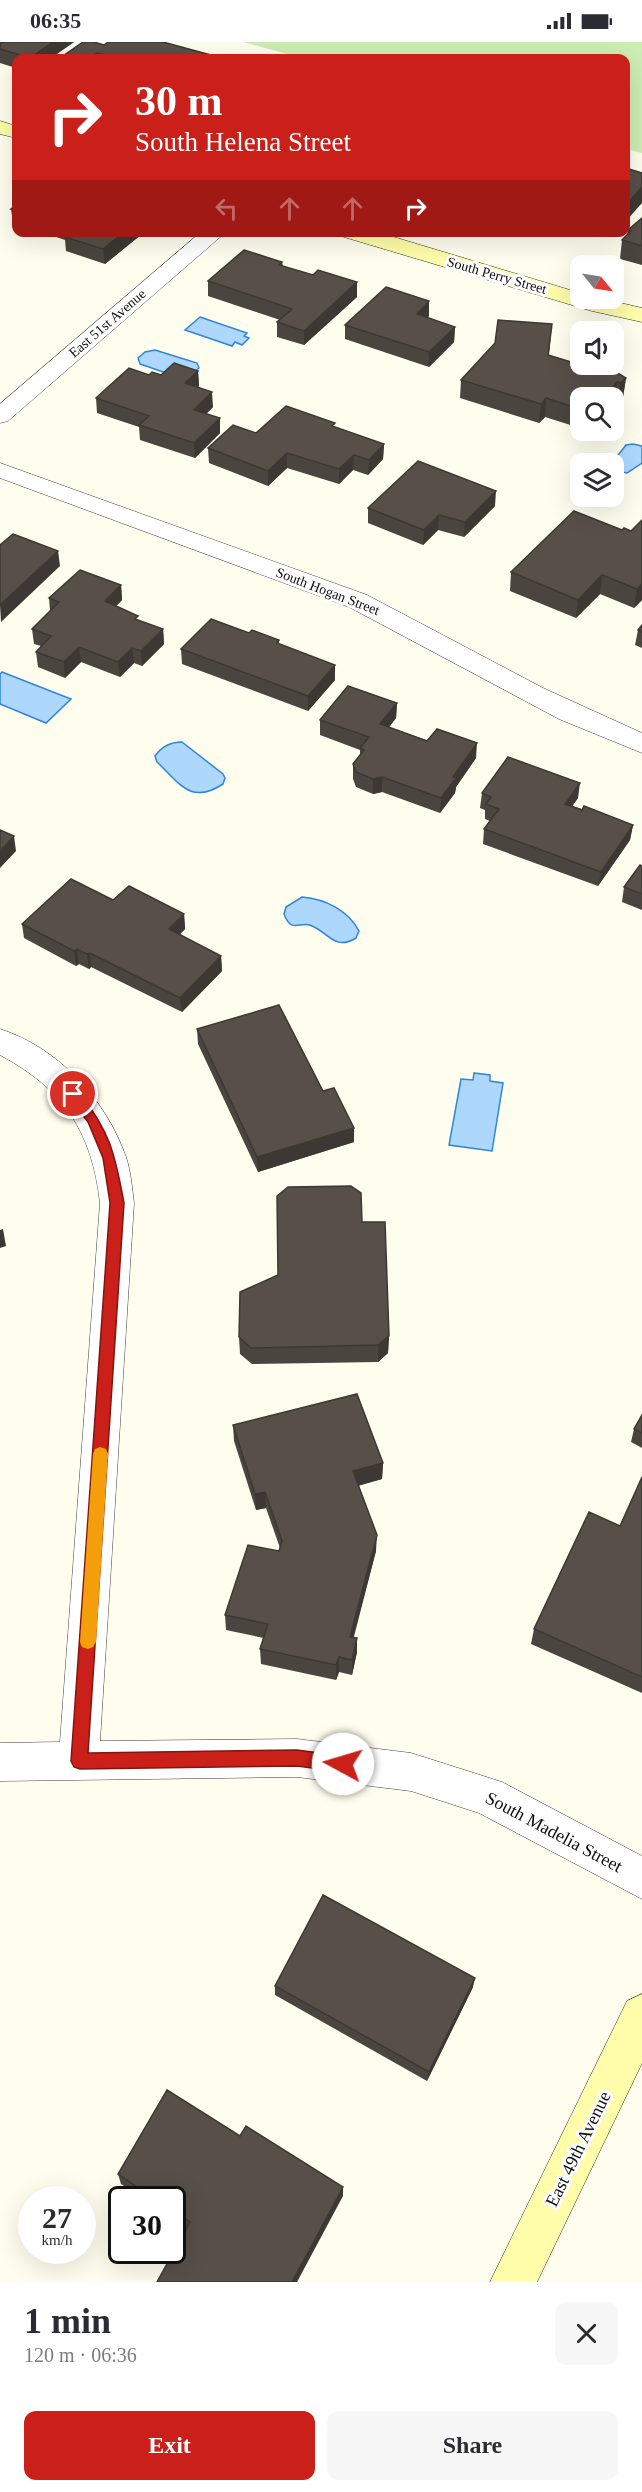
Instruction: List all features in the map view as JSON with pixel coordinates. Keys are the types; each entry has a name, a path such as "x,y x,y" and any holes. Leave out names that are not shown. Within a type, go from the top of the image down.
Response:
{"street":[{"name":"East 51st Avenue","path":"0,416 209,237"},
{"name":"South Perry Street","path":"369,237 600,306 642,315"},
{"name":"South Hogan Street","path":"0,470 358,601 407,624 563,711 642,744"},
{"path":"0,1041 15,1048 63,1082 93,1120 109,1158 117,1203 80,1761"},
{"name":"South Madelia Street","path":"0,1762 297,1758 411,1772 488,1796 642,1878"},
{"name":"East 49th Avenue","path":"513,2282 642,2016"}],"green space":[{"path":"243,42 642,42 642,153 630,150 630,54 287,54"}],"water":[{"path":"200,317 247,333 244,336 249,338 242,345 235,342 232,346 185,330"},
{"path":"155,350 197,363 199,368 193,373 179,375 140,364 138,358 145,352"},
{"path":"626,445 642,446 642,463 627,473 624,472 624,453 620,453"},
{"path":"2,672 71,699 46,723 0,704 0,674"},
{"path":"182,742 223,774 225,778 223,784 202,793 194,792 180,784 157,762 155,756 164,747"},
{"path":"302,897 327,903 349,917 359,931 356,938 349,942 337,942 312,926 290,924 284,914 286,907"},
{"path":"474,1073 490,1075 490,1081 503,1083 492,1151 449,1145 461,1079 473,1080"}],"building":[{"path":"4,42 53,42 36,54 17,54 0,49 0,44"},
{"path":"83,42 104,45 108,42 163,42 207,54 97,53 66,54"},
{"path":"630,169 642,173 642,187 630,200"},
{"path":"642,218 642,246 622,240 630,237 630,228"},
{"path":"65,237 118,237 103,249"},
{"path":"244,250 282,262 279,265 313,275 318,270 357,282 304,331 277,322 292,309 208,281"},
{"path":"386,287 429,301 417,314 455,327 429,352 345,325"},
{"path":"498,320 552,324 548,355 570,362 570,375 621,375 626,378 620,383 617,382 613,387 570,387 570,406 546,398 541,404 461,380 495,343"},
{"path":"174,363 198,371 185,383 212,392 194,410 220,418 194,443 139,425 149,416 96,398 129,368 149,375 152,372 161,375"},
{"path":"286,406 335,423 332,426 384,444 369,460 354,455 339,469 287,453 268,471 208,448 233,425 256,433"},
{"path":"418,461 496,491 465,522 439,515 424,530 368,508"},
{"path":"574,511 622,530 624,528 631,531 642,520 642,584 637,589 602,575 578,600 511,572"},
{"path":"13,534 58,551 0,605 0,545"},
{"path":"80,570 121,585 105,601 138,616 135,619 163,629 141,651 132,648 118,662 79,647 64,662 36,652 51,636 32,629 59,602 49,598"},
{"path":"211,619 249,633 252,630 279,640 277,643 335,665 308,696 181,649"},
{"path":"348,686 397,703 380,724 427,741 437,729 477,743 441,798 382,777 373,779 356,772 353,764 364,750 360,748 369,737 320,720"},
{"path":"508,757 580,783 565,804 582,810 584,806 633,825 601,872 484,829 499,809 486,804 491,797 482,793"},
{"path":"0,830 14,836 0,851"},
{"path":"640,865 642,866 642,894 624,887"},
{"path":"71,879 113,900 129,886 184,914 169,929 221,956 180,998 90,953 87,954 77,949 74,951 22,924"},
{"path":"279,1005 323,1091 334,1088 354,1128 257,1157 197,1029"},
{"path":"351,1186 361,1193 362,1222 385,1222 389,1336 378,1345 251,1348 239,1337 240,1292 278,1275 277,1196 288,1187"},
{"path":"357,1394 383,1463 353,1471 377,1535 350,1637 357,1638 352,1660 339,1657 336,1665 260,1649 268,1624 225,1615 248,1545 279,1551 282,1541 265,1492 255,1494 233,1425"},
{"path":"642,1415 642,1433 634,1429"},
{"path":"642,1477 642,1677 534,1629 589,1512 620,1526"},
{"path":"323,1895 475,1978 429,2072 275,1986"},
{"path":"167,2090 240,2136 246,2126 343,2187 292,2282 157,2282 167,2264 186,2264 186,2229 190,2222 186,2219 186,2186 136,2186 118,2174"}],"slow traffic":[{"path":"88,1642 100,1454"}],"route":[{"path":"73,1094 93,1120 109,1158 117,1203 80,1761 297,1758 343,1764"}]}
